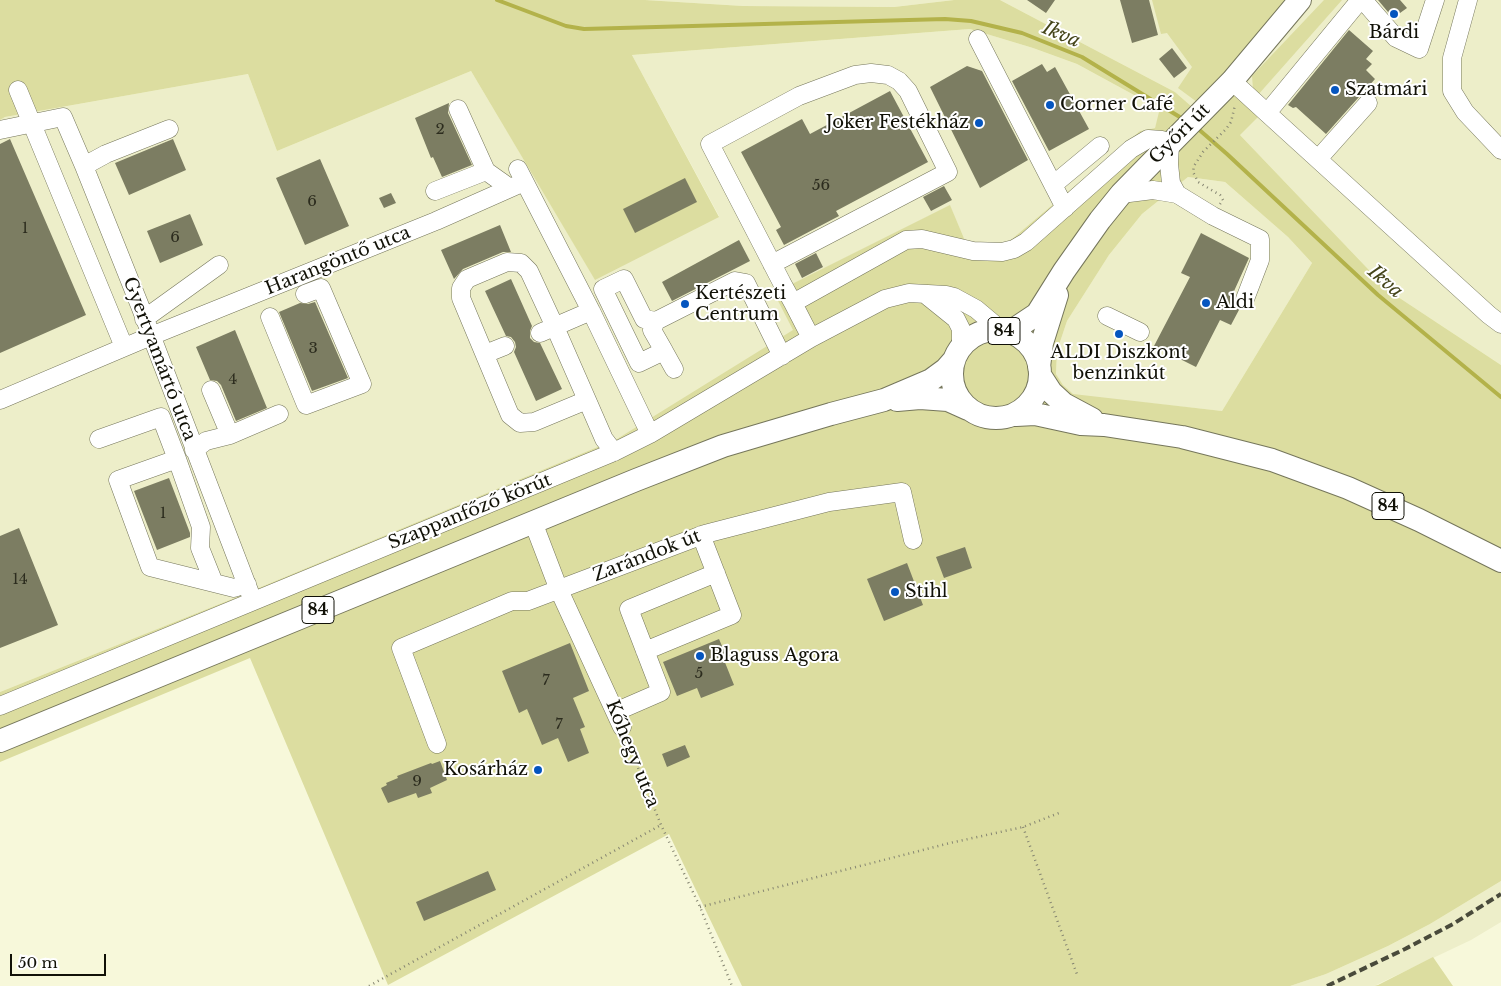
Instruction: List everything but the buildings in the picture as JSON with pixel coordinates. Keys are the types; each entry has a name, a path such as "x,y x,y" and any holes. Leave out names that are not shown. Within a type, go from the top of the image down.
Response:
{"main road":[{"name":"Győri út","path":"1006,331 1036,314 1121,194 1205,109 1235,84 1300,0"},
{"name":"Győri út","path":"1040,371 1042,343 1064,272"},
{"name":"84","path":"0,741 723,446 884,400 931,380 946,369 969,339 980,333 1006,331 1019,336 1033,351 1040,371 1052,392 1064,404 1104,425"},
{"path":"957,354 952,372 955,392 968,409"},
{"path":"1016,415 1027,406 1034,396 1040,371"},
{"name":"84","path":"884,400 920,398 948,400 988,417 1004,418 1035,414 1082,424 1104,425 1182,437 1272,460 1348,488 1419,520 1501,561"}],"lane":[{"path":"1267,113 1362,0 1396,38 1419,49 1435,0"},
{"path":"1468,0 1452,58 1452,91 1464,112 1501,150"},
{"path":"978,39 1065,208"},
{"path":"772,264 951,171 908,91 899,81 888,75 871,73 855,76 799,96 710,144 772,264 793,302 811,338"},
{"path":"1235,84 1482,309 1501,324"},
{"path":"18,90 124,348"},
{"path":"1318,159 1368,102"},
{"path":"458,109 486,171"},
{"name":"Gyertyamártó utca","path":"32,123 63,117 151,336 253,601"},
{"path":"0,130 32,123"},
{"path":"84,166 106,154 169,128"},
{"path":"793,302 906,240 922,239 973,251 1002,252 1014,249 1026,242 1131,149 1148,139 1171,142 1169,164 1171,183 1177,194"},
{"path":"1053,185 1100,146"},
{"path":"434,191 486,171 517,180 591,311 650,434"},
{"name":"Harangöntő utca","path":"0,400 151,336 436,221 517,180"},
{"path":"1121,194 1153,190 1177,194 1213,216 1260,239 1260,260 1244,299"},
{"path":"586,400 534,422 520,423 510,415 462,298 460,288 467,279 507,262 521,263 529,271 547,330 586,400 604,438 614,452"},
{"path":"144,319 219,265"},
{"path":"270,317 306,405 362,384 321,288 308,293 304,275"},
{"path":"664,351 639,363 603,289 624,278 644,319 656,321 735,281 746,283 782,356"},
{"name":"Szappanfőző körút","path":"0,706 614,452 650,434 811,338 884,299 909,293 946,295 967,303 1006,331"},
{"path":"926,294 956,319 961,329 957,354"},
{"path":"547,330 591,311"},
{"path":"1107,316 1140,332"},
{"path":"656,321 652,330 674,369"},
{"path":"484,354 505,346"},
{"path":"212,390 230,435"},
{"path":"194,450 206,441 230,435 280,414"},
{"path":"98,439 161,417 201,527 200,548 214,583"},
{"path":"177,459 115,481 150,567 234,588 247,584"},
{"name":"Zarándok út","path":"437,744 401,648 512,600 528,601 700,535 829,502 902,492 913,540"},
{"name":"Kőhegy utca","path":"533,522 559,590 618,720"},
{"path":"645,651 732,615 700,535"},
{"path":"618,720 662,692 629,609 716,573"}],"path":[{"path":"1213,216 1223,200 1220,195 1198,182 1193,172 1197,159 1231,122 1234,110 1235,84"},
{"name":"Kőhegy utca","path":"618,720 660,825 700,907 732,986"},
{"path":"700,907 1022,826 1059,813"},
{"path":"370,986 660,825"},
{"path":"1022,826 1078,977"}],"shaded area":[{"path":"0,0 645,0 743,6 894,7 954,0 1000,0 1175,92 1191,106 1197,102 1178,88 1192,67 1167,33 1161,34 1152,0 1289,0 1220,79 1260,115 1240,135 1389,291 1501,365 1501,881 1430,924 1388,946 1326,974 1290,986 742,986 669,834 388,985 250,658 0,762 0,692 237,597 617,439 793,330 774,293 950,205 966,243 1006,244 1140,131 1155,128 1159,112 1134,95 1077,64 1033,48 970,29 632,55 719,217 595,280 471,71 277,151 248,74 5,117 0,120","holes":["1188,177 1225,182 1288,237 1312,263 1222,411 1073,394 1063,385 1056,374 1057,351 1067,321 1109,255 1142,214"]},
{"path":"645,0 954,0 894,7 743,6"},
{"path":"1000,0 1501,0 1501,365 1389,291 1240,135 1191,106 1175,92"},
{"path":"1324,0 1342,0 1257,96 1253,89 1252,76"},
{"path":"970,29 1033,48 1077,64 1134,95 1160,112 1155,128 1140,131 1006,244 966,243 950,206 775,293 794,330 629,433 599,448 0,692 0,120 5,117 248,74 277,151 471,71 595,279 719,216 632,55"},
{"path":"1188,177 1225,182 1288,237 1312,263 1222,411 1073,395 1056,374 1057,351 1067,321 1109,255 1142,214"},
{"path":"1501,881 1501,922 1471,940 1374,986 1290,986 1326,974 1388,946 1430,924"},
{"path":"1433,957 1453,986 1374,986 1378,985"}],"waterway":[{"name":"Ikva","path":"497,0 566,26 584,29 945,19 971,21 1022,33 1082,57 1183,119"},
{"name":"Ikva","path":"1196,127 1378,295 1501,397"}],"railway":[{"path":"1327,986 1453,924 1501,894"}],"place":[{"name":"Bárdi","path":"1394,14"},
{"name":"Szatmári","path":"1335,90"},
{"name":"Corner Café","path":"1050,105"},
{"name":"Joker Festékház","path":"979,123"},
{"name":"Aldi","path":"1206,303"},
{"name":"Kertészeti Centrum","path":"685,304"},
{"name":"ALDI Diszkont benzinkút","path":"1119,334"},
{"name":"Stihl","path":"895,592"},
{"name":"Blaguss Agora","path":"700,656"},
{"name":"Kosárház","path":"538,770"}]}
